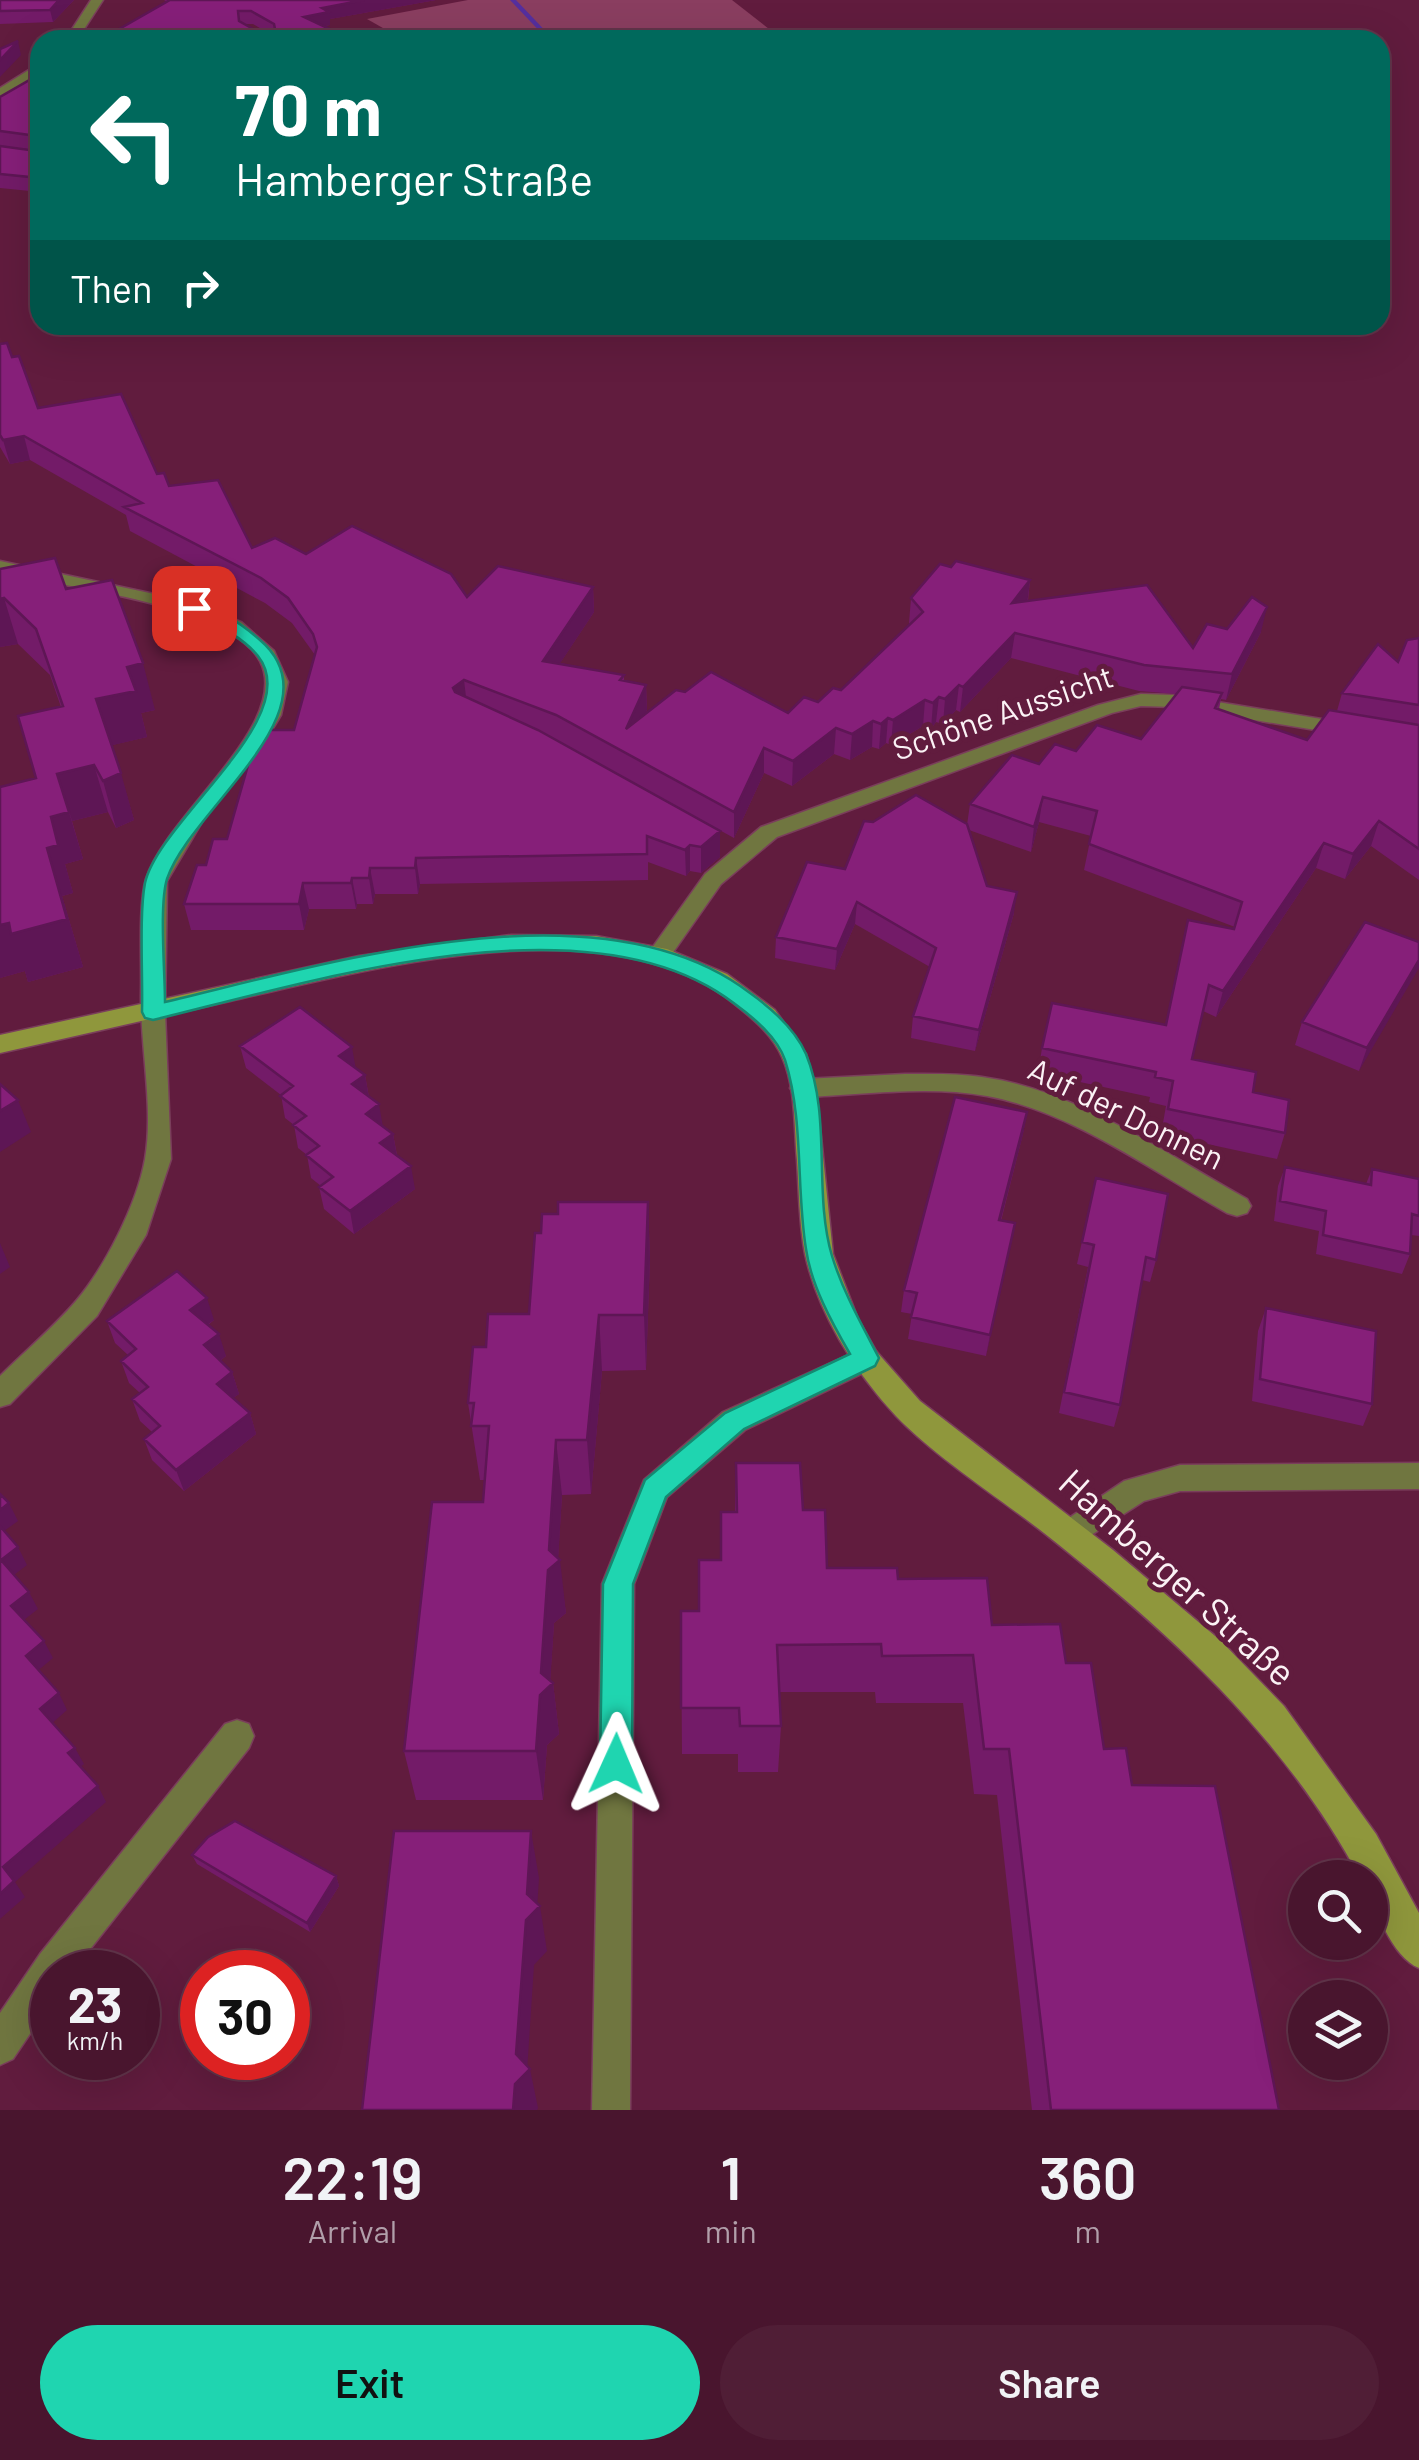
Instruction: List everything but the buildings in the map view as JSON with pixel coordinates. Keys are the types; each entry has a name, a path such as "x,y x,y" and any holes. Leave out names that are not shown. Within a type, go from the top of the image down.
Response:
{"street":[{"path":"78,30 97,0"},
{"path":"0,94 30,74"},
{"path":"0,566 194,608 234,626 267,655 278,682 271,715 191,821 156,882 153,1012 158,1159 132,1235 87,1308 0,1395"},
{"name":"Schöne Aussicht","path":"659,955 732,850 769,832 1105,709 1141,700 1176,701 1419,741"},
{"name":"Hamberger Straße","path":"0,1044 359,964 512,943 596,944 659,955 719,980 766,1016 794,1054 803,1088 818,1254 845,1322 866,1358 908,1410 1071,1534 1209,1652 1272,1717 1363,1847 1419,1950"},
{"name":"Auf der Donnen","path":"803,1088 968,1085 1002,1089 1059,1110 1238,1206"},
{"path":"612,2110 618,1584 655,1489 734,1421 866,1358"},
{"path":"1071,1534 1135,1490 1180,1478 1419,1476"},
{"path":"0,2046 53,1967 237,1736"}],"shaded area":[{"path":"468,0 732,0 770,30 386,30 367,19"}],"waterway":[{"path":"513,0 542,30"}],"route":[{"path":"194,608 234,626 267,655 278,682 271,715 251,748 200,808 172,848 156,882 153,1012 359,964 512,943 596,944 659,955 719,980 766,1016 794,1054 803,1088 818,1254 845,1322 866,1358 734,1421 655,1489 618,1584 616,1764"}]}
